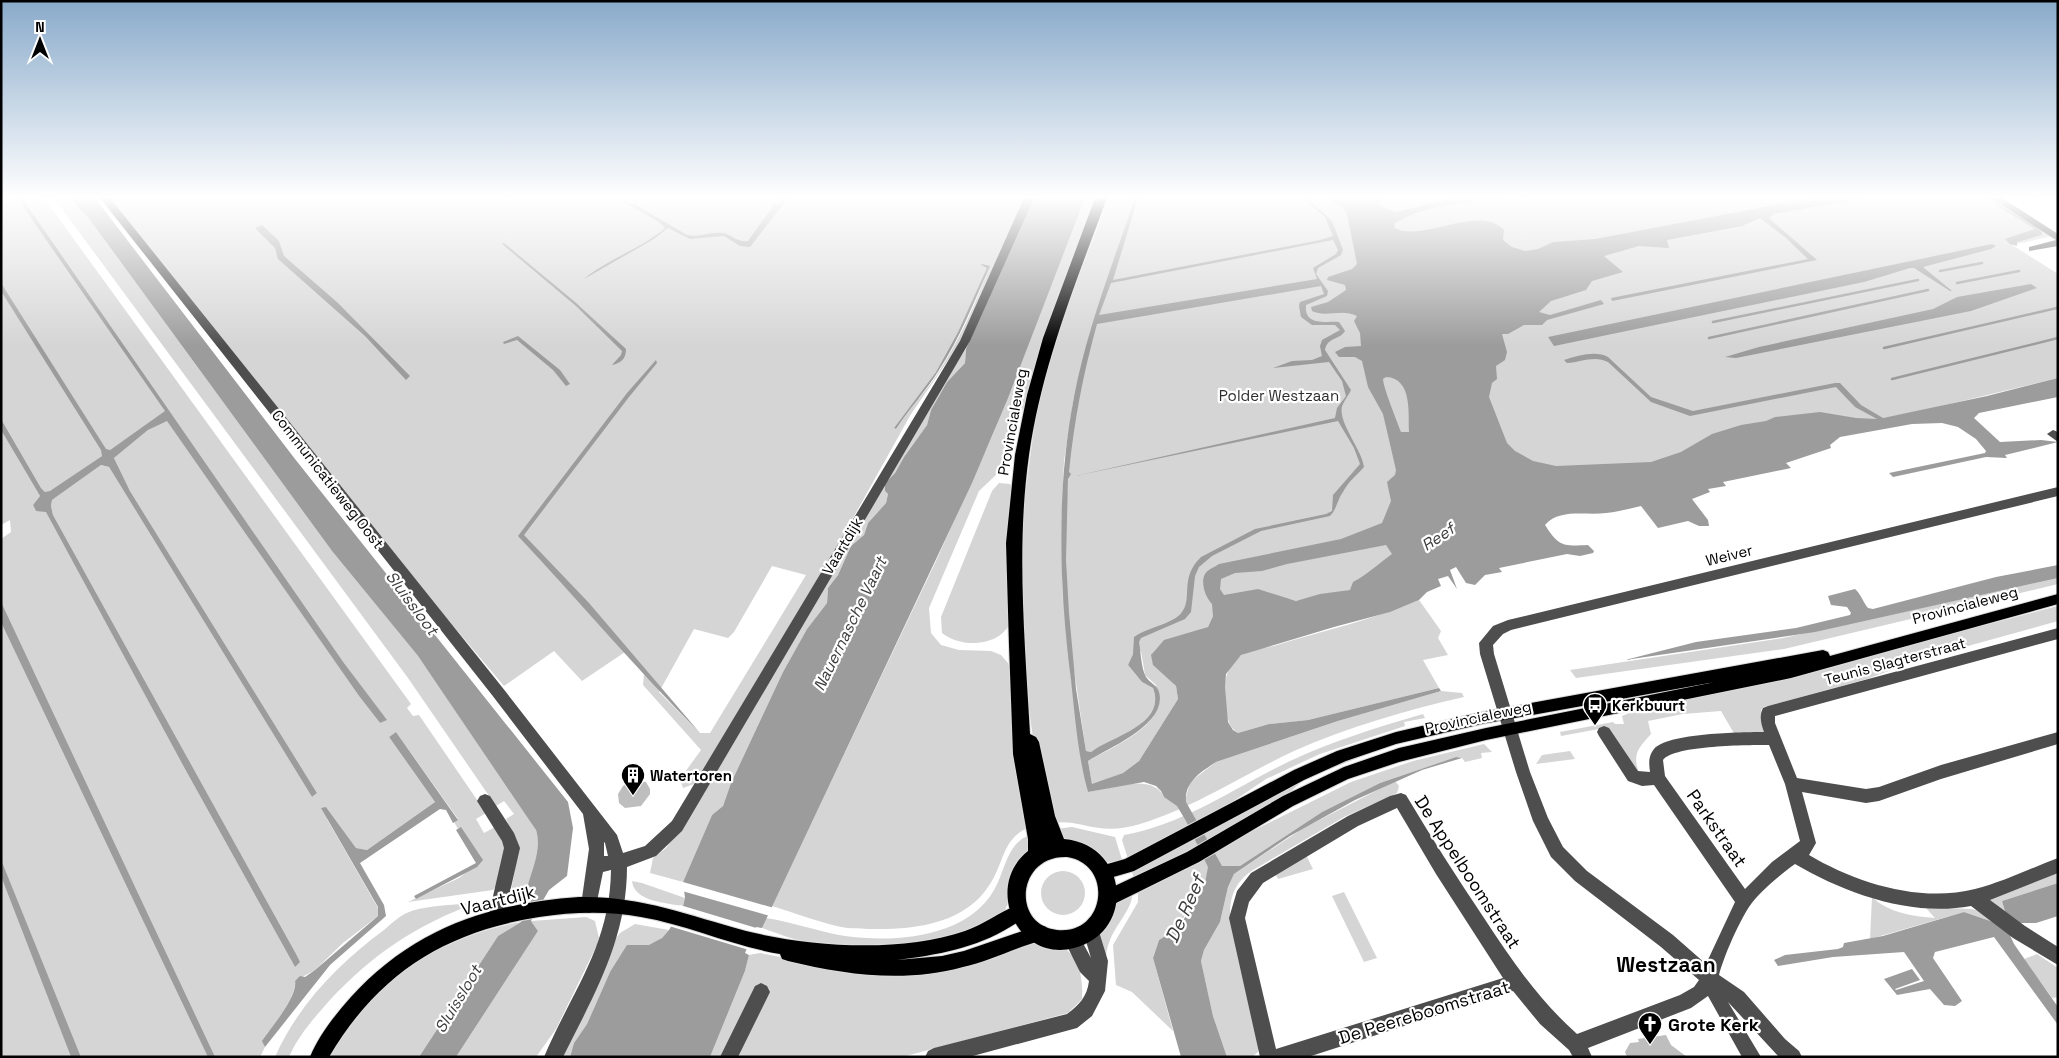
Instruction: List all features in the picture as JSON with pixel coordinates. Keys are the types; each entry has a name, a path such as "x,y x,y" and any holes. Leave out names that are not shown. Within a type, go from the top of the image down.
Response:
{"highway":[{"name":"Provincialeweg","path":"1037,854 1022,754 1014,543 1022,454 1034,395 1049,338 1083,247"},
{"name":"Provincialeweg","path":"1021,694 1044,806 1058,848"},
{"path":"1058,848 1074,850 1088,857 1103,872 1108,898 1104,916 1091,931 1070,938 1060,939 1040,934 1028,924 1019,912 1016,902 1017,880 1024,865 1037,854 1058,848"}],"main road":[{"name":"Provincialeweg","path":"1108,898 1193,857 1281,804 1344,774 1414,750 1791,672 2058,599"},
{"name":"Provincialeweg","path":"1103,872 1128,866 1284,782 1342,756 1405,736 1505,714 1716,674 1882,647"},
{"name":"Vaartdijk","path":"320,1057 340,1024 384,977 415,953 440,938 481,921 543,909 589,904 618,905 667,914 765,943"},
{"path":"765,943 828,951 911,950 961,940 992,930 1019,912"},
{"path":"765,943 781,951 830,963 857,967 910,968 966,959 1040,934"}],"street":[{"name":"Communicatieweg Oost","path":"144,247 497,691 587,810 599,821 612,840 619,861 618,905"},
{"name":"Vaartdijk","path":"597,865 619,861 654,850 676,826 933,391 965,341 1007,247"},
{"path":"2032,249 2039,247"},
{"name":"Weiver","path":"1505,714 1485,646 1490,638 1508,625 2058,491"},
{"name":"Teunis Slagterstraat","path":"1774,739 1767,718 1770,710 2058,633"},
{"path":"1505,714 1541,821 1557,852 1581,876 1668,941 1710,978 1738,998 1779,1045 1793,1057"},
{"path":"1579,1050 1685,1002 1700,992 1710,978 1715,960 1744,901 1778,867 1796,856 1808,843 1792,784 1774,739 1736,738 1666,749 1662,751 1656,760 1658,778 1642,779 1633,776 1604,732"},
{"path":"1792,784 1866,796 1879,794 1942,772 2058,738"},
{"name":"Parkstraat","path":"1658,778 1744,901"},
{"name":"De Appelboomstraat","path":"1269,1057 1237,918 1239,902 1245,889 1257,878 1352,821 1390,803 1401,800 1442,869 1516,982"},
{"path":"485,801 509,838 512,848 496,918"},
{"name":"Communicatieweg Oost","path":"587,810 597,840 597,865 589,904"},
{"path":"1796,856 1816,868 1894,897 1951,901 1974,898 2058,866"},
{"path":"1974,898 2019,932 2058,957"},
{"path":"552,1057 607,941 618,905"},
{"path":"934,1057 1071,1022 1079,1018 1094,998 1100,961 1091,931"},
{"path":"1070,938 1086,966 1097,976"},
{"path":"1710,978 1715,996 1728,1014 1752,1057"},
{"name":"De Peereboomstraat","path":"1279,1057 1516,982 1546,1018 1579,1050"},
{"path":"729,1057 761,992"}],"green space":[{"path":"1,247 52,247 166,411 110,450 106,450 102,456 50,492 45,492 41,488 1,419"},
{"path":"56,247 80,247 411,704 407,708 413,716 419,715 486,813 476,819 484,833 497,826 505,853 500,878 493,890 408,902 459,878 482,860 461,828 458,829 454,822 458,819 396,732 389,737 435,802 367,850 356,848 326,807 327,819 378,908 378,916 343,943 315,970 295,981 295,987 288,1003 263,1041 265,1047 260,1057 81,1057 1,860 1,539 11,532 10,520 1,525 1,430 40,496 33,505 36,511 46,511 185,769 295,967 295,952 53,515 52,500 101,465 109,467 312,797 317,793 130,491 114,458 148,430 167,420 359,696 380,723 386,720 344,663"},
{"path":"90,247 110,247 332,551 418,656 519,802 536,830 539,840 535,892 511,892 516,855 514,839 506,819 514,814 504,801 496,806 408,678"},
{"path":"149,247 1004,247 962,340 911,414 785,640 694,784 683,788 680,779 701,750 643,685 644,674 625,652 582,681 554,651 504,686 366,523","holes":["989,266 961,333 940,370 896,429 894,428 936,372 958,332","772,566 806,575 710,733 700,733 659,692 694,629 728,638 734,632"]},
{"path":"1066,247 1077,247 1040,347 1025,404 1016,427 1011,457 979,491 929,608 931,633 941,645 959,650 991,651 1001,655 1008,663 1011,672 1030,827 1014,837 1005,851 990,884 979,898 952,917 936,922 902,928 848,928 824,923 772,906 936,561 992,436"},
{"name":"Polder Westzaan","path":"1090,247 2016,247 2058,274 2058,378 1921,411 1683,455 1370,573 1350,590 1296,601 1289,599 1213,616 1208,627 1159,646 1152,654 1154,665 1176,686 1178,699 1139,761 1123,773 1095,784 1092,784 1088,761 1127,739 1146,725 1153,717 1156,709 1156,685 1145,675 1141,651 1133,654 1128,665 1142,682 1153,688 1155,701 1152,711 1135,728 1091,752 1086,751 1074,670 1070,671 1088,792 1130,784 1141,784 1150,785 1158,789 1164,797 1186,797 1190,782 1216,762 1338,721 1441,691 1462,693 1464,697 1378,720 1335,734 1275,760 1161,817 1125,828 1109,829 1071,823 1054,823 1033,738 1029,709 1021,586 1024,502 1037,407 1055,336","holes":["1074,396 1063,553 1063,603 1061,531 1064,461"]},
{"path":"966,349 965,363 947,382 931,410 927,425 895,473 885,483 885,491 888,494 886,503 868,523 864,535 851,546 838,575 828,588 827,603 807,629 783,672 731,783 723,806 712,815 683,882 650,873 653,858 666,848 697,804 921,415"},
{"path":"999,483 1010,484 1013,488 1009,625 996,638 987,641 968,643 958,641 942,633 941,617 992,491"},
{"path":"2058,578 2058,584 1784,649 1576,678 1570,670 1783,638"},
{"path":"1419,600 1441,631 1438,638 1448,655 1423,660 1439,688 1308,720 1269,724 1238,733 1234,730 1226,712 1225,684 1231,665 1241,655 1367,619"},
{"path":"2058,606 2058,621 1921,659 1867,679 1764,707 1761,710 1767,732 1735,735 1721,711 1683,714 1648,721 1651,734 1642,744 1636,757 1640,776 1599,729 1561,736 1560,732 1613,722 1615,724 1624,724 1622,716 1654,703 1840,663"},
{"path":"1423,714 1425,718 1404,722 1405,726 1320,754 1266,779 1210,817 1128,859 1122,840 1124,835 1146,830 1189,814 1290,761 1323,747 1372,729"},
{"path":"1484,744 1492,752 1481,753 1482,758 1465,762 1462,758 1456,757 1380,783 1322,812 1240,866 1222,866 1207,877 1200,894 1176,929 1159,940 1153,958 1173,1031 1132,992 1116,985 1113,945 1138,902 1138,888 1351,782 1413,761"},
{"path":"1570,751 1575,759 1536,764 1542,755"},
{"path":"1361,753 1363,756 1305,779 1283,798 1193,851 1134,878 1131,869 1294,781"},
{"path":"1395,781 1399,786 1397,793 1344,817 1253,870 1239,883 1231,900 1230,913 1259,1046 1258,1052 1252,1057 1227,1057 1213,1016 1201,961 1204,950 1220,922 1228,887 1234,874 1302,829"},
{"path":"1072,827 1115,837 1123,863 1105,861 1086,854 1069,842 1056,829"},
{"path":"1031,835 1027,853 1012,885 1007,906 1003,913 989,924 967,933 911,943 853,945 803,941 762,928 766,918 845,936 885,939 927,934 948,927 966,918 982,906 998,883 1012,850 1023,838"},
{"path":"1305,853 1313,869 1278,879 1274,871"},
{"path":"1059,871 1067,871 1079,877 1085,893 1079,909 1067,915 1059,915 1047,909 1041,897 1041,889 1047,877"},
{"path":"2058,872 2058,883 2002,901 2006,915 1988,899"},
{"path":"1,876 10,897 71,1057 1,1057"},
{"path":"632,881 685,898 683,906 645,897 634,888"},
{"path":"1344,892 1377,958 1364,962 1332,896"},
{"path":"1132,894 1128,908 1110,940 1106,960 1099,943 1100,935 1115,904 1122,896"},
{"path":"1872,897 1886,907 1909,915 1935,918 1925,907 1972,909 1982,912 1999,924 1964,912 1870,939"},
{"path":"478,902 415,931 380,954 329,1001 302,1035 289,1057 275,1057 295,1020 321,986 351,956 396,920 406,913 416,910"},
{"path":"586,917 595,921 599,938 597,945 556,1029 536,1057 456,1057 538,931 531,921"},
{"path":"521,922 498,936 419,1057 327,1057 363,1007 379,991 415,963 435,951 476,933"},
{"path":"635,924 669,930 662,938 610,972 587,1024 574,1043 570,1057 557,1057 614,941 620,933"},
{"path":"1035,940 1062,947 1070,953 1078,965 1082,986 1082,999 1068,1013 902,1057 710,1057 745,971 749,955 760,953 861,972"},
{"path":"2037,954 2058,968 2058,997 2052,998 2024,959"}],"water":[{"path":"51,247 56,247 344,663 387,720 380,723 359,696 167,421 148,430 114,458 130,491 317,793 312,797 109,467 101,465 52,500 53,515 295,952 300,962 295,967 46,512 36,511 33,505 40,496 1,430 1,419 45,492 50,491 102,456 101,450 1,291 1,283 106,449 110,450 165,411"},
{"name":"Sluissloot","path":"110,247 133,247 295,459 568,802 573,828 567,876 549,890 531,921 538,931 456,1057 419,1057 498,936 521,922 535,892 528,885 537,851 538,837 536,830 418,656 332,551"},
{"path":"281,247 284,256 338,303 410,376 406,380 365,336 278,259 275,248"},
{"path":"506,247 509,247 575,302 626,349 622,360 612,365 621,355 622,351 576,306"},
{"path":"636,247 639,247 584,279 604,265"},
{"name":"Nauernasche Vaart","path":"1011,247 1066,247 1008,398 972,483 762,928 756,927 745,953 749,955 745,971 710,1057 570,1057 574,1043 587,1024 610,972 627,945 649,945 662,938 683,906 685,898 683,882 712,815 723,806 731,783 783,672 807,629 827,603 828,588 838,575 851,546 864,535 868,523 886,503 888,494 885,491 885,483 895,473 927,425 931,410 947,382 965,363 966,349"},
{"name":"Reef","path":"1118,247 1123,247 1113,280 1282,247 1295,247 1111,283 1099,315 1317,279 1313,268 1336,254 1338,250 1337,247 1342,247 1341,255 1318,268 1316,274 1328,291 1327,296 1306,305 1306,312 1308,316 1316,321 1339,322 1345,331 1328,343 1325,350 1351,390 1343,404 1343,418 1364,467 1345,488 1330,516 1261,531 1212,556 1199,567 1195,576 1191,612 1185,619 1141,638 1139,642 1144,673 1159,692 1159,704 1155,714 1135,734 1088,761 1092,784 1123,773 1139,761 1178,699 1176,686 1153,665 1151,655 1164,640 1208,627 1213,616 1212,604 1206,594 1203,582 1208,571 1219,564 1341,539 1382,523 1391,501 1387,482 1395,475 1396,470 1383,414 1368,387 1362,361 1355,357 1339,357 1335,352 1345,347 1361,346 1360,333 1354,321 1357,316 1346,313 1317,313 1312,311 1311,307 1328,302 1346,290 1345,285 1327,280 1328,277 1352,269 1357,264 1354,247 1513,247 1525,251 1541,247 1634,247 1604,256 1623,272 1592,281 1586,290 1551,301 1539,312 1550,315 1601,300 1604,304 1547,320 1542,325 1524,325 1508,334 1502,334 1507,352 1505,360 1496,366 1497,379 1492,383 1489,397 1507,443 1515,451 1533,461 1556,466 1651,462 1681,452 1712,434 1741,425 1766,421 1775,417 1820,412 1856,418 1877,419 1855,407 1836,387 1690,416 1651,402 1608,362 1593,359 1567,363 1564,360 1580,355 1592,354 1608,357 1651,397 1693,411 1840,383 1861,405 1883,418 1987,396 2058,378 2058,397 1979,413 1974,418 2000,442 2041,440 2058,442 2005,455 2007,458 1986,457 1893,477 1889,473 1985,453 1986,451 1976,439 1958,427 1942,423 1912,424 1840,437 1830,445 1831,448 1786,463 1791,468 1723,482 1726,486 1708,489 1710,492 1692,499 1708,520 1709,526 1699,526 1688,521 1658,528 1641,506 1610,513 1558,516 1545,525 1554,538 1562,544 1588,545 1594,551 1593,553 1580,556 1567,554 1499,568 1502,572 1485,575 1475,585 1466,583 1456,567 1450,570 1457,589 1448,576 1438,579 1441,586 1427,592 1419,600 1390,612 1241,655 1226,674 1225,687 1228,722 1233,730 1238,733 1269,724 1308,720 1439,688 1441,691 1338,721 1216,762 1199,774 1188,789 1186,802 1222,866 1240,866 1322,812 1380,783 1456,757 1462,758 1422,770 1355,800 1290,836 1234,874 1228,887 1220,922 1204,950 1201,961 1213,1016 1227,1057 1181,1057 1153,958 1159,940 1176,929 1194,906 1205,883 1208,867 1177,806 1164,797 1156,786 1144,782 1088,792 1077,736 1067,645 1061,538 1064,467 1068,432 1079,372 1101,296","holes":["1321,286 1324,294 1300,302 1301,317 1312,325 1335,325 1340,330 1322,340 1320,346 1322,356 1312,360 1292,361 1273,368 1329,362 1342,381 1346,396 1337,408 1335,418 1075,476 1338,421 1354,448 1360,464 1333,495 1332,511 1326,514 1255,529 1201,557 1190,572 1187,600 1182,612 1173,620 1134,637 1133,654 1128,665 1142,682 1153,688 1155,701 1152,711 1135,728 1091,752 1086,751 1076,689 1069,613 1066,560 1068,479 1071,474 1069,472 1076,416 1097,324","1386,377 1395,379 1405,390 1409,432 1401,432 1384,383 1383,379","1386,545 1392,554 1353,582 1350,590 1320,594 1296,601 1258,589 1224,595 1220,589 1221,579 1235,573 1262,571 1287,564"]},
{"path":"1796,247 1803,247 1817,260 1612,301 1611,298 1808,259"},
{"path":"1976,247 1994,247 1923,267 1952,291 1914,268 1910,268 1864,282 1554,346 1548,337"},
{"path":"982,264 990,266 954,345 929,385 896,429 894,428 936,372 958,332 987,268"},
{"path":"2031,284 2037,288 1971,311 1736,358 1725,357 1759,347 1933,309 1957,297"},
{"path":"518,336 560,370 570,384 566,386 553,370 517,340 504,344 503,342"},
{"path":"656,360 657,363 524,535 589,603 700,733 518,536 627,393"},
{"path":"2058,565 2058,578 1815,632 1625,660 1696,642 1796,628 1850,615 1851,613 1847,607 1831,605 1828,596 1855,589 1868,608 1873,609 1996,577"},
{"path":"1,602 215,1057 208,1057 1,622"},
{"path":"396,732 458,820 453,823 446,810 440,809 360,863 384,905 386,916 330,965 265,1047 262,1041 288,1003 295,987 295,981 300,976 305,977 315,970 378,916 378,907 321,808 326,807 356,848 367,850 435,802 389,737"},
{"path":"461,827 483,860 477,867 416,899 414,896 476,863 456,830"},
{"path":"1,860 81,1057 71,1057 1,876"},
{"path":"2058,883 2058,916 2036,923 2017,923 2009,933 2014,944 2058,1007 2058,1025 1994,937 1935,952 1933,958 1962,1001 1955,1006 1944,1005 1930,989 1897,995 1884,979 1912,969 1920,980 1896,990 1924,981 1904,952 1833,957 1778,966 1774,960 1785,955 1838,949 1843,947 1844,943 1883,936 1964,912 1999,924 2006,915 2002,901"}],"pier":[{"path":"681,881 774,908 770,916 682,891"},
{"path":"680,905 763,930 757,930 749,950 669,926"}],"building":[{"name":"Watertoren","path":"632,780 646,782 650,789 650,794 641,806 625,808 619,803 618,794 623,786"},
{"name":"Grote Kerk","path":"1666,1035 1671,1045 1687,1057 1627,1057 1625,1052 1630,1043 1639,1042 1638,1039"}],"waterway":[{"path":"1940,271 1982,263"},
{"path":"1957,283 2019,271"},
{"path":"1713,322 1918,280"},
{"path":"1709,338 1928,290"},
{"path":"1884,348 2057,308"},
{"path":"1892,379 2058,338"}],"place":[{"name":"Kerkbuurt","path":"1595,726"},
{"name":"Watertoren","path":"633,796"},
{"name":"Grote Kerk","path":"1650,1045"}],"district":[{"name":"Westzaan","path":"1666,964"}],"water label":[{"name":"De Reef","path":"1185,909"}]}
